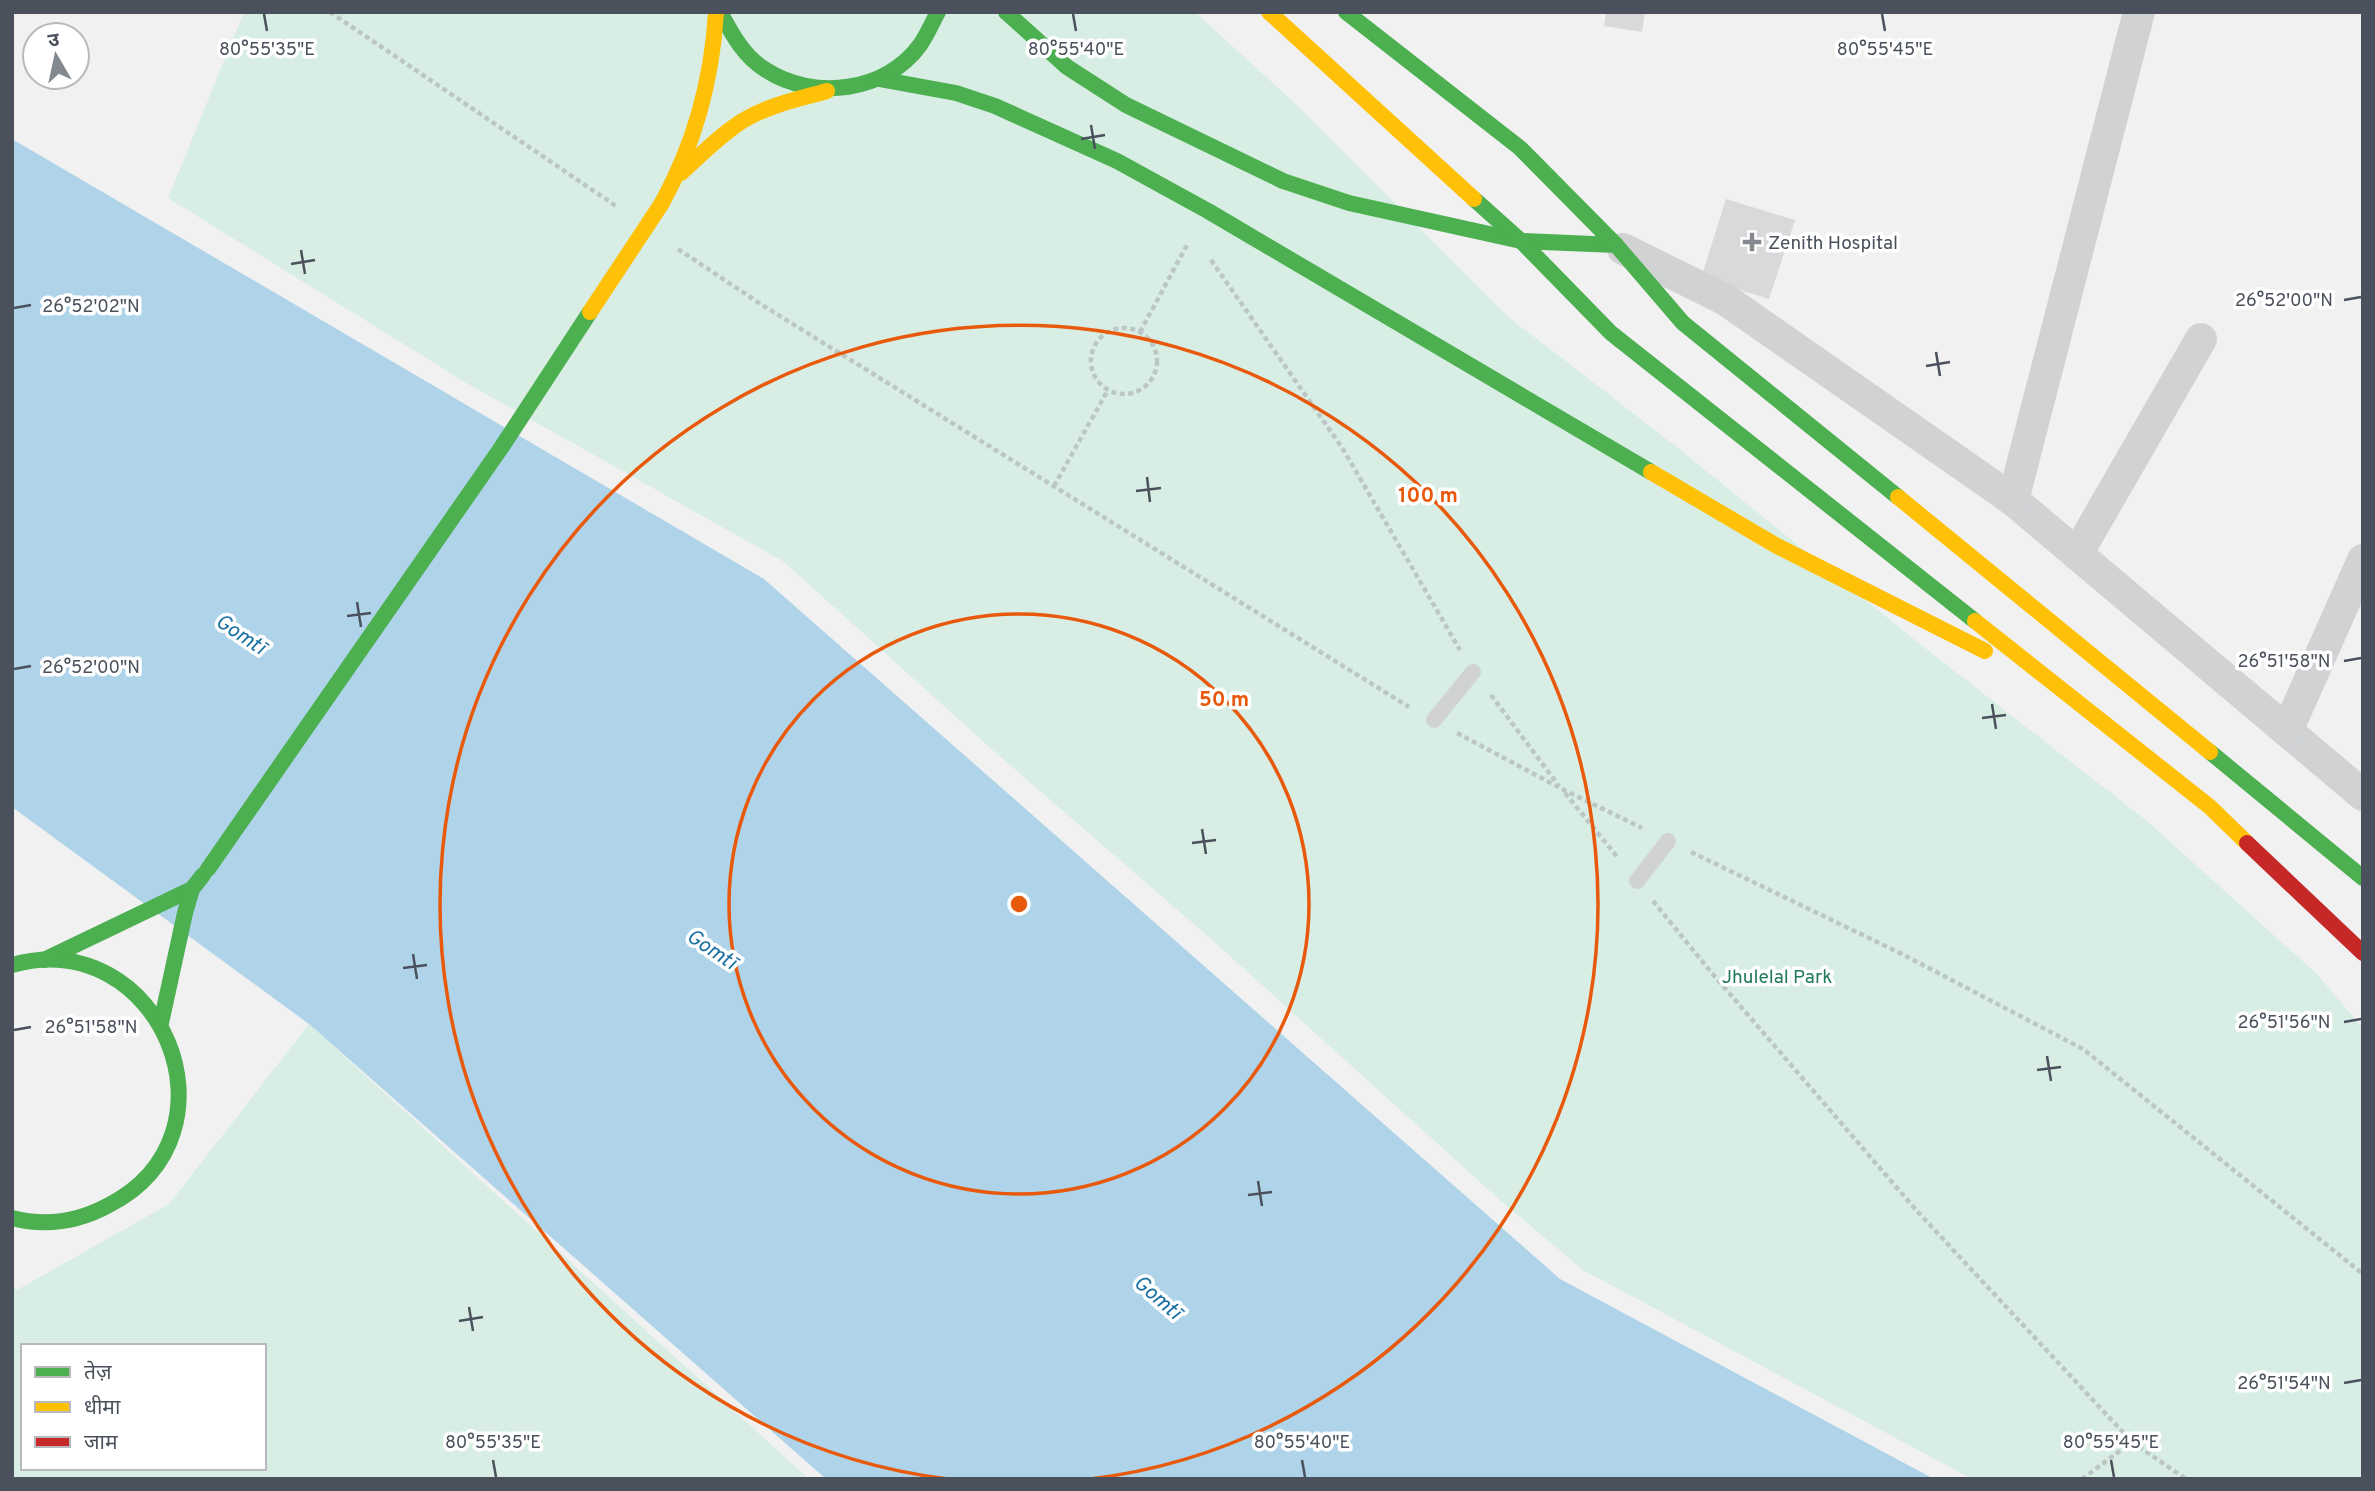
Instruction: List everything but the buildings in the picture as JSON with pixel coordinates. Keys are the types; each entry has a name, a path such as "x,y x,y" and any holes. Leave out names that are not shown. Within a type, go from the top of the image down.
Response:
{"street":[{"path":"718,12 739,47 757,65 779,79 803,87 829,90 855,88 879,79 901,65 919,47 938,12"},
{"path":"161,1023 192,889 501,447 677,177 707,89 715,49 718,12"},
{"path":"1006,12 1067,68 1126,105 1283,181 1349,203 1521,240 1616,245 1726,300 2013,500 2363,795"},
{"path":"1269,12 1521,240 1611,333 2210,807 2363,953"},
{"path":"1346,12 1520,148 1616,245 1683,323 2363,878"},
{"path":"2013,500 2139,12"},
{"path":"879,79 956,93 995,106 1117,161 1208,211 1777,545 2061,690"},
{"path":"677,177 711,145 744,120 829,90"},
{"path":"2077,554 2201,339"},
{"path":"2287,731 2363,560"},
{"path":"44,960 192,889"},
{"path":"12,965 44,960 72,962 99,970 123,983 144,1001 161,1023 173,1048 179,1075 179,1102 174,1129 164,1154 148,1177 128,1196 104,1210 78,1219 51,1223 12,1218"}],"lane":[{"path":"1434,720 1474,672"},
{"path":"1637,881 1668,841"}],"path":[{"path":"330,12 624,211"},
{"path":"1140,332 1193,235"},
{"path":"669,242 759,303 1396,699 1562,789 1902,954 2083,1049 2363,1274"},
{"path":"1209,257 1343,449 1474,672 1562,789 1711,972 1916,1210 2132,1442 2186,1479"},
{"path":"1120,328 1140,332 1149,339 1155,349 1156,372 1150,382 1130,393 1119,394 1108,390 1094,375 1091,355 1095,345 1110,331 1120,328"},
{"path":"1054,486 1108,390"},
{"path":"2082,1479 2132,1442"}],"green space":[{"name":"Jhulelal Park","path":"244,12 1195,12 1298,106 1507,316 1673,444 1925,648 2147,821 2317,974 2363,1028 2363,1479 1972,1479 1583,1270 1501,1201 1211,939 996,753 784,562 468,384 168,198"},
{"path":"309,1024 809,1479 12,1479 12,1286 17,1290 169,1204"}],"water":[{"name":"Gomtī","path":"12,139 764,579 1560,1279 1934,1479 826,1479 309,1024 12,807"}],"traffic: fast":[{"path":"720,12 739,44 758,65 785,80 827,88 869,82 906,61 920,45 938,12"},
{"path":"1006,12 1067,67 1126,105 1283,181 1349,203 1521,241 1616,245"},
{"path":"1346,12 1520,148 1616,245 1683,323 1898,497"},
{"path":"879,79 956,93 995,106 1117,161 1208,211 1651,472"},
{"path":"1474,199 1521,241 1611,333 1975,621"},
{"path":"208,869 501,448 590,312"},
{"path":"2210,752 2363,878"},
{"path":"161,1023 185,913 192,889 203,875"},
{"path":"44,960 192,889"},
{"path":"12,965 64,961 109,975 144,1004 168,1043 178,1087 173,1131 151,1172 109,1205 74,1219 38,1222 12,1218"}],"traffic: slow":[{"path":"662,203 684,158 700,111 711,63 716,12"},
{"path":"1269,12 1474,199"},
{"path":"681,173 719,138 744,120 774,106 827,91"},
{"path":"590,312 662,203"},
{"path":"1651,472 1777,546 1985,651"},
{"path":"1898,497 2210,752"},
{"path":"1975,621 2210,807 2247,843"}],"traffic: jam":[{"path":"2247,843 2363,953"}],"place":[{"name":"Zenith Hospital","path":"1752,242"}]}
